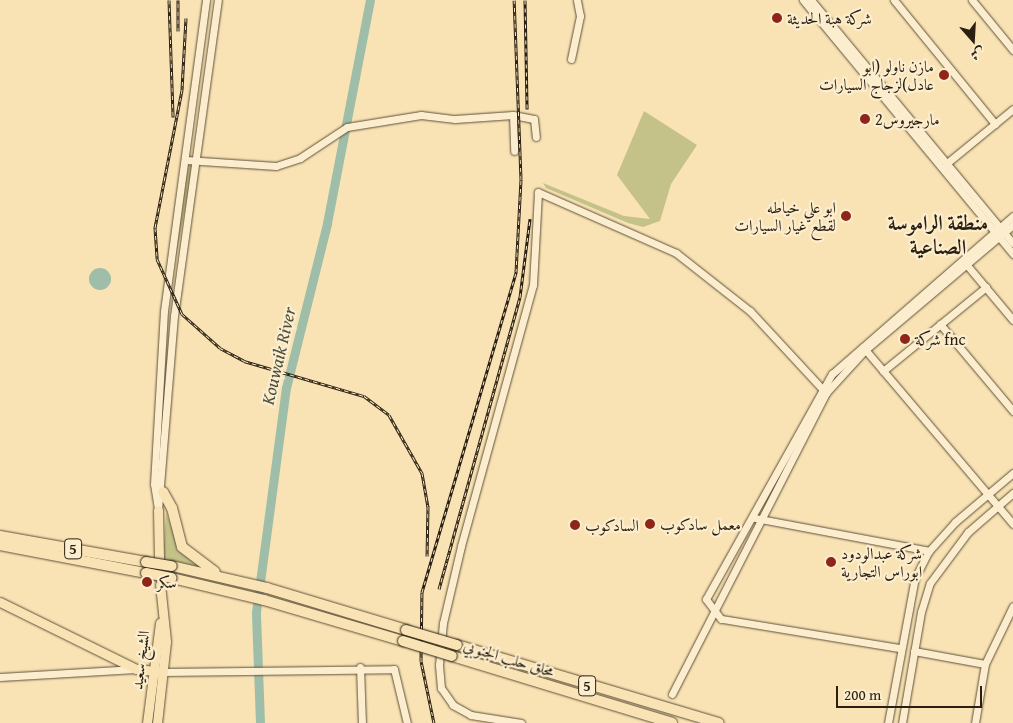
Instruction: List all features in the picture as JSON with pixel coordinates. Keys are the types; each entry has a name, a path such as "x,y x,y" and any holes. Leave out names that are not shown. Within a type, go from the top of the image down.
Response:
{"highway":[{"path":"163,492 172,508 182,547 206,568 247,584"},
{"name":"5","path":"0,536 172,566 267,588 719,723"},
{"name":"محلق حلب الجنوبي","path":"0,545 172,578 264,600 672,723"}],"main road":[{"path":"158,510 159,558"},
{"name":"الشيخ سعيد","path":"147,723 166,641 161,617 160,584"},
{"path":"0,602 136,670 158,672"},
{"name":"الشيخ سعيد","path":"157,723 158,672"}],"street":[{"path":"158,510 154,484 164,311 186,160 206,0"},
{"path":"158,510 163,492 174,316 197,162 218,0"},
{"path":"570,59 580,16 577,0"},
{"path":"803,0 999,232 1013,243"},
{"path":"811,0 948,163 1013,254"},
{"path":"894,0 994,124"},
{"path":"972,0 1013,50"},
{"path":"948,163 1013,109"},
{"path":"186,160 276,166 300,158 347,127 421,115 455,119 513,115 534,119 536,136"},
{"path":"513,115 514,151"},
{"path":"521,723 471,715 453,706 441,688 439,665 443,623 461,546 533,285 538,192 676,253 750,311 824,391"},
{"path":"863,348 966,264 1013,216"},
{"path":"672,694 755,518 824,391 863,348 999,232 1013,225"},
{"path":"966,264 1013,320"},
{"path":"883,371 986,287"},
{"path":"940,324 1013,411"},
{"path":"863,348 1013,524"},
{"path":"888,723 899,648 915,578 929,551 987,495 1013,473"},
{"path":"902,723 920,612 940,566 968,532 1013,493"},
{"path":"755,518 929,551"},
{"path":"755,518 708,594 711,611 726,620 899,648"},
{"path":"975,723 985,664 1013,606"},
{"path":"914,651 985,664"},
{"path":"360,667 362,723"},
{"path":"158,672 360,667 394,669 407,723"},
{"path":"0,677 136,670"}],"shaded area":[{"path":"644,111 697,145 671,184 660,221 643,227 628,223 546,188 543,183 624,216 650,219 617,175"},
{"path":"189,163 194,164 174,264 170,263"},
{"path":"100,268 110,275 111,279 104,289 100,290 90,283 89,279 96,269"},
{"path":"166,512 179,548 204,571 163,561"}],"waterway":[{"name":"Kouwaik River","path":"260,723 256,612 286,388 327,223 370,0"}],"railway":[{"path":"169,0 173,117"},
{"path":"178,0 178,31"},
{"path":"434,723 421,661 422,592 516,272 521,179 514,0"},
{"path":"525,0 527,109"},
{"path":"186,18 182,90 155,228 157,259 182,314 220,348 244,361 364,396 389,415 422,473 428,506 427,556"},
{"path":"439,589 520,297 530,219"}],"place":[{"name":"شركة هبة الحديثة","path":"777,18"},
{"name":"مازن ناولو (ابو عادل)لزجاج السيارات","path":"944,75"},
{"name":"مارجيروس2","path":"865,119"},
{"name":"ابو علي خياطه لقطع غيار السيارات","path":"846,216"},
{"name":"شركة fnc","path":"905,339"},
{"name":"معمل سادكوب","path":"650,524"},
{"name":"السادكوب","path":"575,525"},
{"name":"شركة عبدالودود ابوراس التجارية","path":"831,562"},
{"name":"سكر","path":"147,582"}],"district":[{"name":"منطقة الراموسة الصناعية","path":"938,235"}]}
